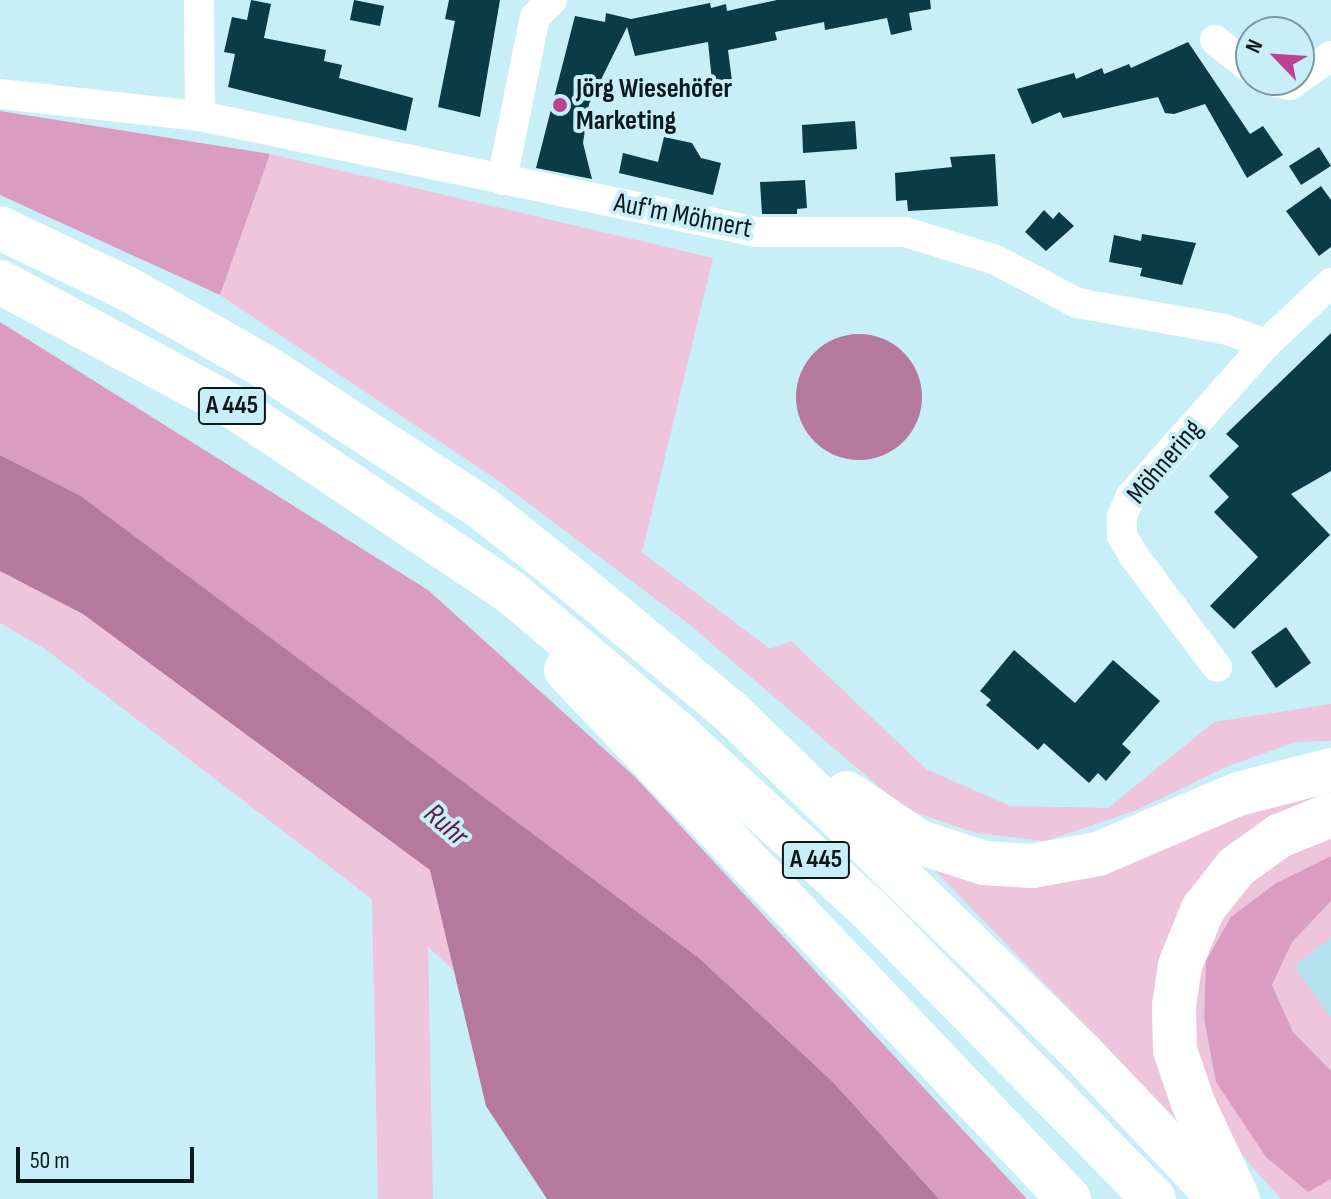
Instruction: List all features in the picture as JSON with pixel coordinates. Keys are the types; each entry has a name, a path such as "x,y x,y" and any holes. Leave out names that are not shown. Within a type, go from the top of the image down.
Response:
{"highway":[{"name":"A 445","path":"0,228 126,288 334,410 482,508 697,682 1081,1052 1220,1199"},
{"name":"A 445","path":"0,282 237,409 513,594 674,730 870,910 1154,1199"},
{"path":"451,550 1069,1199"},
{"path":"697,682 773,732 896,830 984,863 1032,866 1098,854 1238,794 1331,770"},
{"path":"1238,1199 1193,1103 1175,1050 1174,1006 1180,965 1203,909 1236,867 1279,836 1331,815"}],"street":[{"path":"199,0 200,116"},
{"path":"502,180 537,3"},
{"path":"1215,40 1235,56"},
{"name":"Auf'm Möhnert","path":"0,94 200,116 757,232 825,236 905,232 996,260 1077,303 1224,329 1266,344"},
{"path":"1266,344 1331,283"},
{"name":"Möhnering","path":"1217,667 1134,556 1122,536 1122,516 1131,496 1266,344"}],"shaded area":[{"path":"0,111 270,154 220,295 0,195"},
{"path":"270,154 713,258 642,552 558,489 770,649 791,641 926,769 1010,806 1108,808 1214,722 1331,704 1331,741 1296,742 1228,766 1139,809 1046,841 976,833 905,809 690,625 496,479 220,295"},
{"path":"0,322 428,590 635,777 1027,1199 939,1199 833,1082 699,958 81,496 0,455"},
{"path":"0,544 368,814 637,1059 594,1096 428,947 433,1199 378,1199 372,899 45,649 0,623"},
{"path":"1331,781 1331,800 1190,905 1178,1121 927,862 979,874"},
{"path":"1331,835 1331,856 1276,883 1206,961 1204,1019 1216,1082 1307,1192 1331,1179 1331,1199 1281,1199 1247,1161 1213,1110 1192,1043 1196,974 1217,922 1247,879 1305,839"},
{"path":"1331,856 1331,901 1292,942 1272,985 1293,1032 1331,1071 1331,1179 1308,1192 1266,1157 1216,1082 1204,1019 1206,961 1231,917 1276,883"},
{"path":"1331,901 1331,938 1294,966 1331,1017 1331,1071 1293,1032 1272,985 1292,942"},
{"path":"1331,938 1331,1017 1294,966"}],"water":[{"path":"859,334 883,339 903,353 917,373 922,397 917,421 903,441 883,455 859,460 835,455 815,441 801,421 796,397 801,373 815,353 835,339"},
{"name":"Ruhr","path":"0,455 81,496 699,958 833,1082 939,1199 547,1199 486,1106 430,870 83,614 0,571"}],"building":[{"path":"251,0 271,4 264,38 326,50 324,61 342,65 339,78 413,98 406,131 228,87 235,54 224,52 232,17 247,20"},
{"path":"354,0 384,6 380,26 350,20"},
{"path":"449,0 500,0 480,117 438,107 455,21 445,19"},
{"path":"777,0 930,0 931,9 909,13 912,30 891,35 887,18 825,30 824,22 775,32 777,40 728,50 733,89 713,91 708,42 635,56 627,27 589,104 583,143 592,179 536,168 575,16 605,22 606,13 631,19 710,3 711,8 726,4 727,11"},
{"path":"1188,42 1250,134 1263,126 1283,155 1247,178 1205,104 1174,114 1165,113 1158,97 1063,118 1060,112 1032,124 1017,89 1074,73 1076,79 1102,68 1104,74 1129,64 1131,68"},
{"path":"855,121 857,149 803,153 802,125"},
{"path":"664,137 692,143 701,158 721,163 713,195 619,173 623,153 658,162"},
{"path":"1319,147 1331,166 1301,185 1289,166"},
{"path":"995,154 998,206 908,211 907,200 896,201 895,173 952,167 950,157"},
{"path":"805,180 807,208 797,209 797,214 762,214 760,182"},
{"path":"1321,186 1331,200 1331,247 1319,256 1286,211"},
{"path":"1044,210 1053,219 1059,212 1074,226 1046,251 1025,232"},
{"path":"1142,234 1196,243 1182,285 1140,276 1142,268 1109,262 1114,235 1141,241"},
{"path":"1331,333 1331,471 1291,494 1330,535 1234,629 1210,606 1258,557 1214,512 1229,497 1209,476 1239,446 1226,434"},
{"path":"1286,627 1311,663 1276,688 1251,652"},
{"path":"1014,650 1075,703 1113,660 1160,701 1122,744 1131,752 1106,781 1098,773 1089,783 1044,743 1038,750 986,705 991,700 980,691"}],"place":[{"name":"Jörg Wiesehöfer Marketing","path":"560,105"}]}
